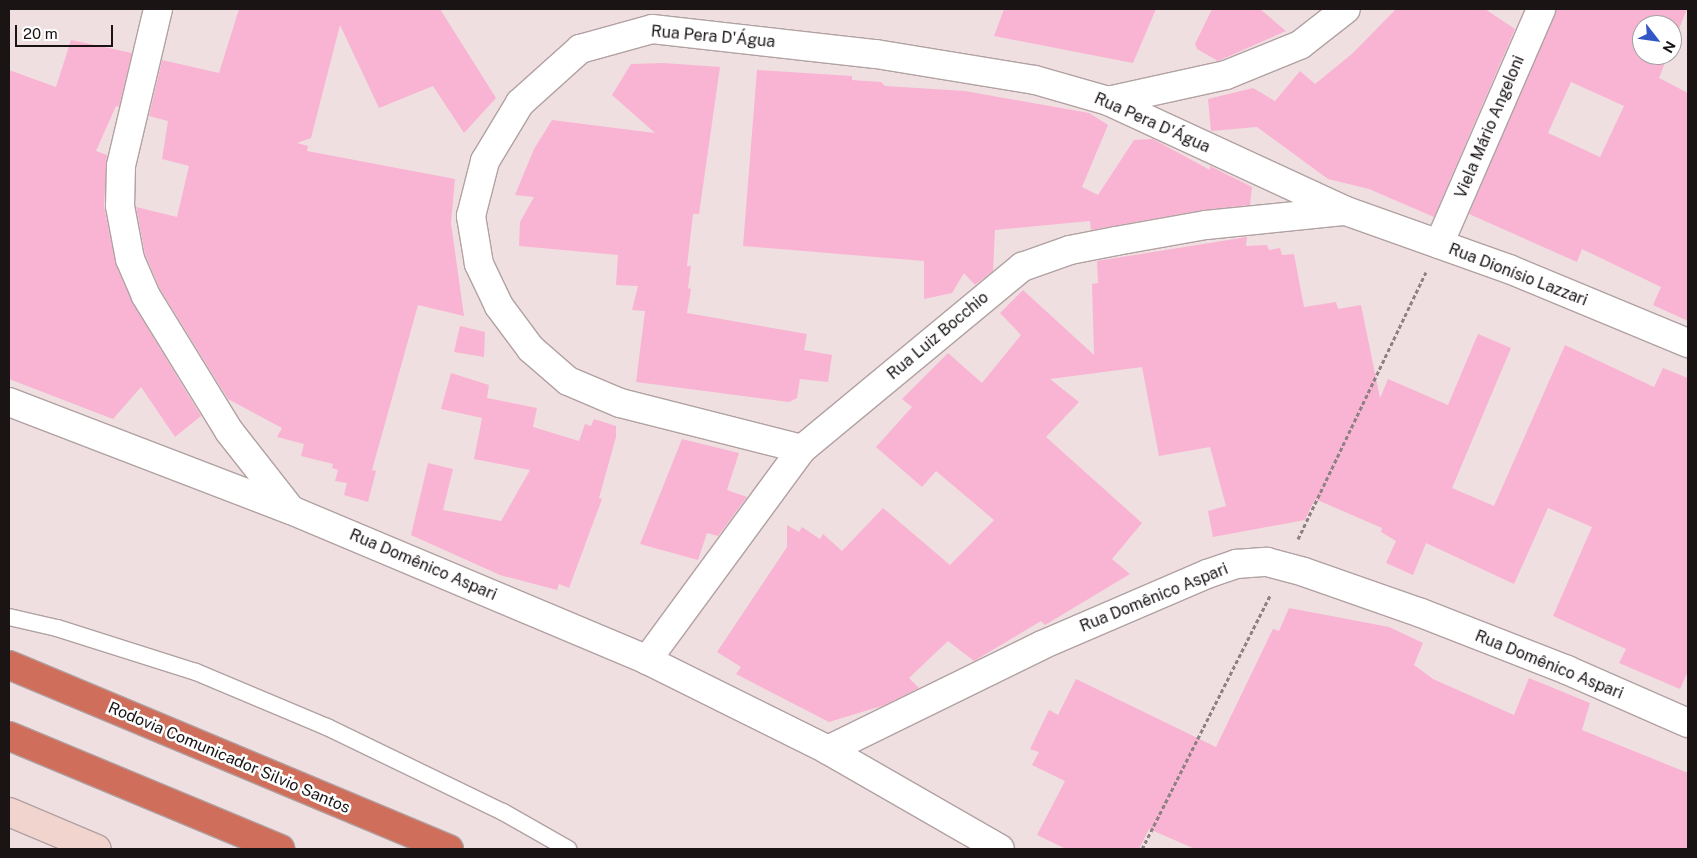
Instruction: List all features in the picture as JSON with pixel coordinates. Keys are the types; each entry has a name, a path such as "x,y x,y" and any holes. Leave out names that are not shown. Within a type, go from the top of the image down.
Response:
{"highway":[{"name":"Rodovia Comunicador Silvio Santos","path":"9,665 450,849"},
{"path":"9,736 280,849"}],"main road":[{"path":"9,812 97,849"}],"street":[{"path":"158,9 121,166 120,206 130,259 146,296 229,431 291,510"},
{"path":"1108,101 1226,75 1300,45 1346,9"},
{"name":"Viela Mário Angeloni","path":"1440,244 1541,9"},
{"name":"Rua Pera D'Água","path":"802,449 620,403 568,381 531,348 499,306 479,264 471,216 486,160 520,103 580,50 652,28 876,54 1035,80 1108,101 1346,211"},
{"name":"Rua Dionísio Lazzari","path":"1346,211 1440,244 1688,343"},
{"name":"Rua Luiz Bocchio","path":"647,660 802,449 1022,267 1070,250 1206,225 1346,211"},
{"name":"Rua Domênico Aspari","path":"9,402 291,510 647,660 828,750 1000,849"},
{"name":"Rua Domênico Aspari","path":"828,750 1042,645 1207,574 1236,564 1266,562 1285,566 1521,652 1688,723"}],"lane":[{"path":"9,618 56,628 196,672 336,732 503,812 568,849"}],"path":[{"path":"1142,849 1285,566 1440,244"}],"building":[{"path":"239,9 440,9 496,98 464,133 433,86 379,108 340,25 311,138 297,143 308,146 307,151 455,179 451,223 464,316 418,305 372,470 376,471 368,502 344,495 347,483 335,481 338,470 332,468 333,464 301,456 304,444 277,437 282,428 228,399 160,289 145,254 136,207 177,217 189,166 162,159 168,121 149,116 162,60 219,73"},
{"path":"1004,9 1156,9 1133,63 994,36"},
{"path":"1212,9 1260,9 1286,31 1218,61 1197,49 1195,44"},
{"path":"1396,9 1485,9 1515,29 1434,217 1369,189 1328,179 1257,127 1211,131 1208,99 1253,88 1275,101 1300,71 1315,84 1353,53"},
{"path":"1556,9 1687,9 1682,21 1682,15 1632,15 1632,65 1664,65 1659,78 1688,93 1688,321 1653,305 1661,287 1582,249 1577,262 1469,214","holes":["1571,82 1624,106 1600,157 1548,133"]},
{"path":"71,40 132,53 119,107 116,106 96,151 107,155 104,206 116,265 133,304 201,416 175,437 141,387 113,419 9,379 9,70 56,87"},
{"path":"663,63 720,67 699,214 693,214 687,266 691,266 688,288 691,289 687,313 807,334 804,350 832,355 828,382 800,379 797,398 789,402 636,382 645,311 632,310 638,286 616,285 618,255 519,246 520,222 534,197 515,195 534,149 552,120 655,133 612,95 631,64"},
{"path":"757,70 852,76 852,80 881,82 885,86 965,91 1089,113 1108,125 1082,187 1098,195 1134,140 1153,139 1210,170 1210,166 1252,187 1250,205 1203,210 1091,230 1090,221 995,230 993,271 975,285 964,273 952,293 924,299 924,261 743,246"},
{"path":"1247,237 1246,246 1267,245 1269,250 1280,248 1282,255 1294,254 1304,307 1336,302 1338,309 1361,305 1380,398 1388,379 1448,405 1478,334 1511,348 1452,488 1494,506 1565,345 1654,387 1663,368 1688,378 1688,671 1680,689 1619,663 1626,649 1553,616 1592,527 1548,508 1514,584 1426,543 1413,575 1386,563 1396,541 1381,532 1382,528 1315,499 1305,520 1213,537 1208,511 1226,506 1210,447 1159,456 1142,367 1050,379 1079,402 1046,437 1142,523 1112,559 1130,574 1045,625 1041,621 974,661 948,641 909,678 919,688 885,705 829,722 736,674 741,667 717,652 787,547 787,525 799,532 802,527 820,539 823,534 842,551 883,508 950,565 994,520 936,471 922,487 876,447 912,407 902,399 948,353 982,383 1021,335 1000,313 1023,290 1094,355 1092,284 1098,283 1097,261"},
{"path":"460,326 485,332 484,357 454,352"},
{"path":"451,373 489,385 487,398 537,408 533,427 579,441 585,424 591,426 594,419 616,426 616,437 599,498 602,499 569,588 559,584 557,590 500,575 411,535 428,463 453,469 443,510 501,521 530,470 474,459 482,418 441,409"},
{"path":"682,439 739,453 727,490 747,497 718,536 707,533 698,560 640,544"},
{"path":"1289,608 1389,627 1423,643 1414,665 1433,679 1514,715 1529,678 1590,703 1582,730 1688,773 1688,849 1195,849 1149,829 1139,849 1066,849 1037,835 1065,781 1032,765 1039,752 1030,749 1049,710 1058,715 1076,679 1216,747 1273,629 1279,631"}]}
